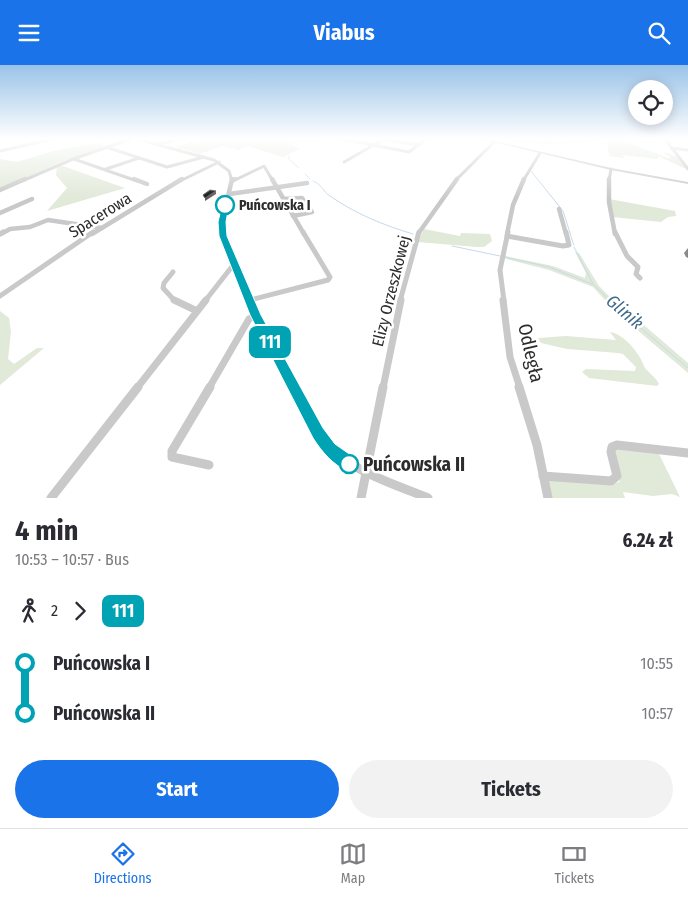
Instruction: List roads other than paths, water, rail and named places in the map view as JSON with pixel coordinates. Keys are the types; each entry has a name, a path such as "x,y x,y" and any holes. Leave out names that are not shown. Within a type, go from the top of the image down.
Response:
{"street":[{"path":"0,190 73,159"},
{"path":"74,159 147,184"},
{"path":"105,169 133,159"},
{"path":"146,159 169,167 196,159"},
{"path":"210,159 228,169 232,181 222,217 222,228 234,263 256,315 325,443 343,461 428,498"},
{"path":"344,163 350,159"},
{"name":"Elizy Orzeszkowej","path":"361,498 399,307 417,235 452,185 477,159"},
{"name":"Odległa","path":"536,159 519,188 513,205 500,270 509,350 537,445 548,498"},
{"path":"568,159 688,183"},
{"name":"Spacerowa","path":"0,296 102,228 167,188 218,162"},
{"path":"232,181 264,167 330,277 328,281 250,301"},
{"path":"611,169 608,202 612,212 611,219 624,251 638,267 636,274 640,278"},
{"path":"229,194 307,183"},
{"path":"284,199 300,197 312,212 293,216"},
{"path":"0,213 32,199"},
{"path":"507,236 563,246 569,245 558,209"},
{"path":"0,234 10,229 32,227 48,220 102,228"},
{"path":"50,498 195,310 234,263"},
{"path":"172,272 164,283 163,288 176,303 195,310"},
{"path":"209,465 172,457 172,451 248,319 256,315"},
{"path":"543,475 611,481 617,476 611,452 612,447 617,445 688,453"}],"waterway":[{"name":"Glinik","path":"289,159 299,168"},
{"name":"Glinik","path":"531,171 563,211 571,236"},
{"name":"Glinik","path":"305,174 310,179"},
{"name":"Glinik","path":"313,181 327,194 360,214 413,234"},
{"name":"Glinik","path":"571,237 574,245"},
{"name":"Glinik","path":"452,246 500,256"},
{"name":"Glinik","path":"574,247 593,284 617,308 688,368"},
{"path":"505,257 549,267 592,284"}],"place":[{"name":"Puńcowska I","path":"225,205"},
{"name":"Puńcowska II","path":"349,464"}]}
